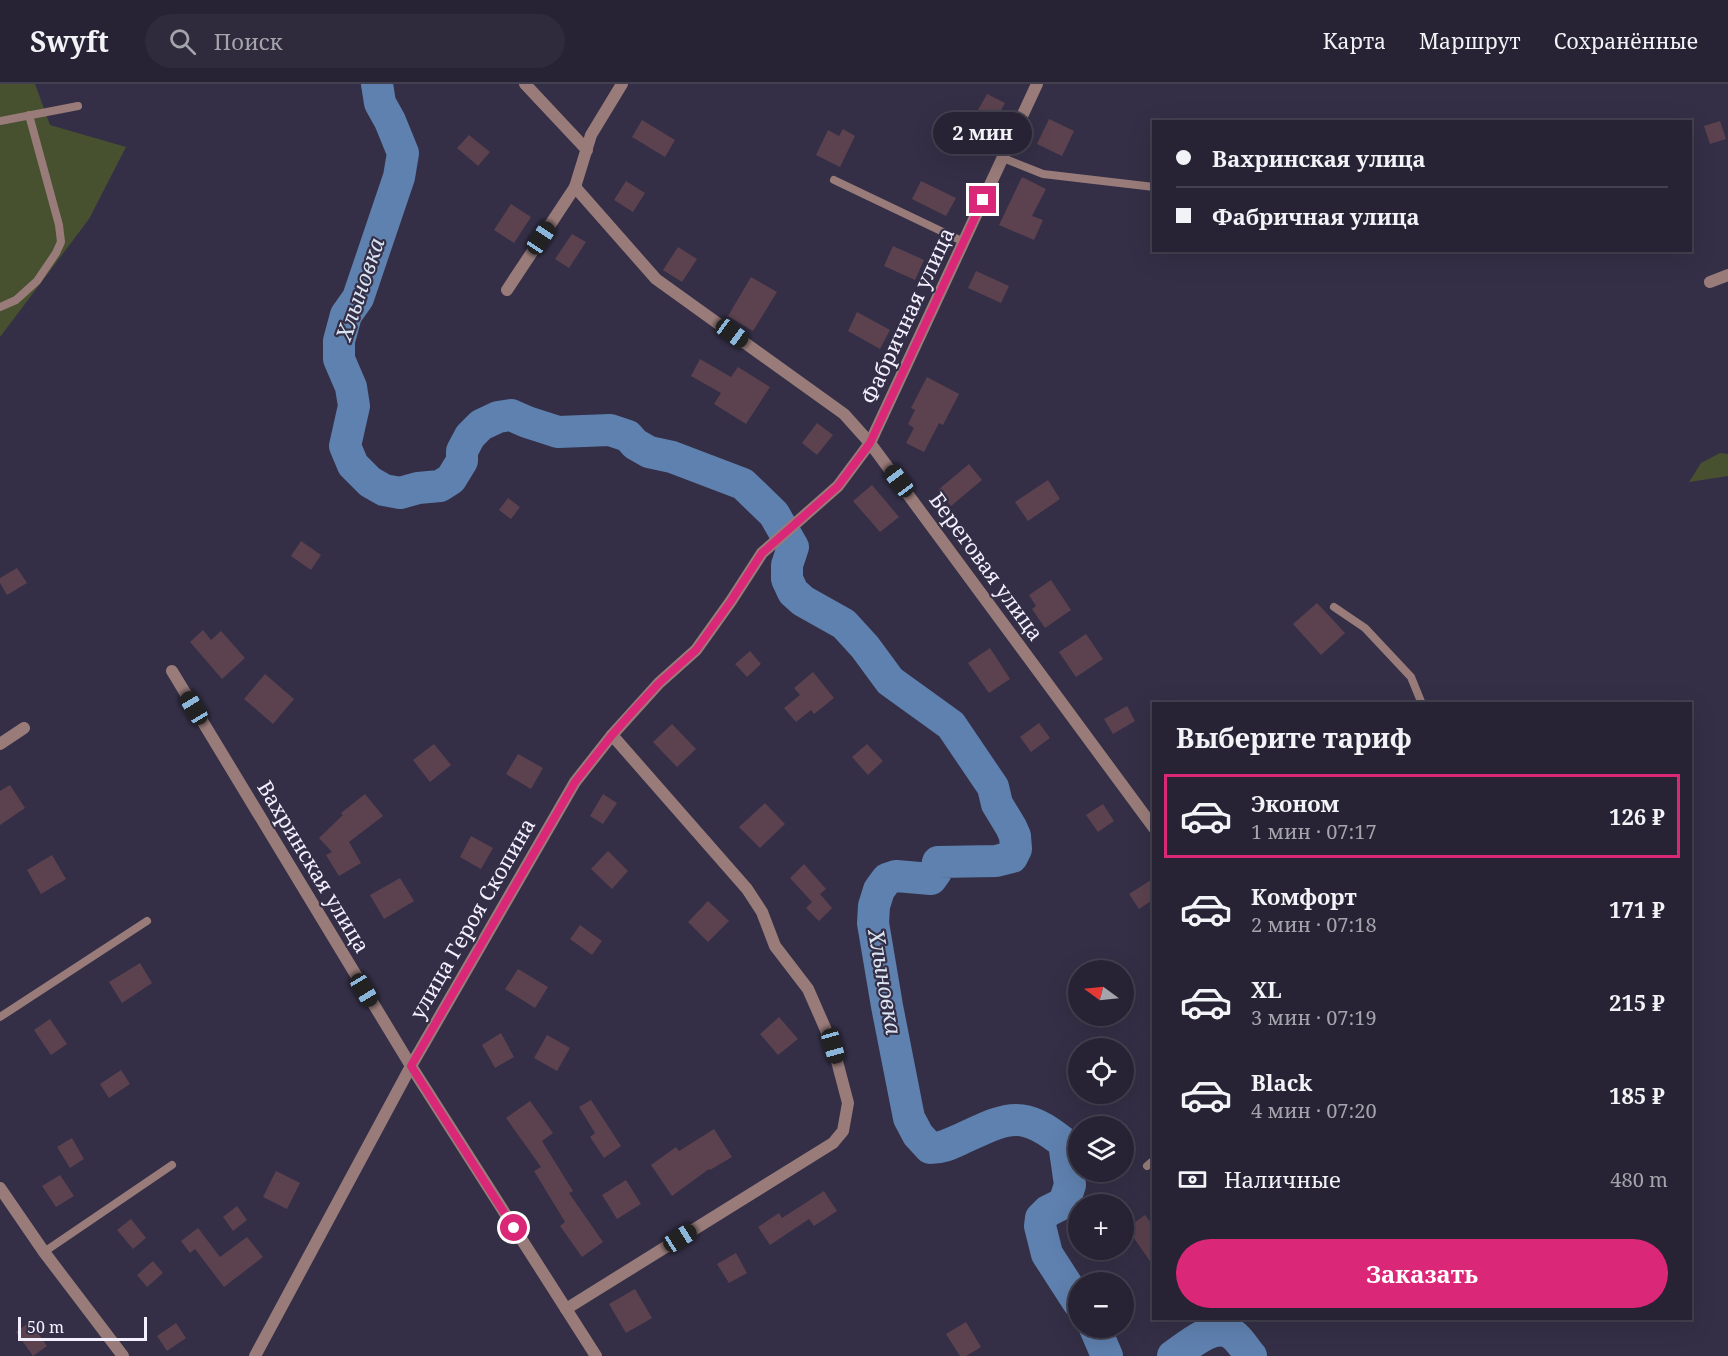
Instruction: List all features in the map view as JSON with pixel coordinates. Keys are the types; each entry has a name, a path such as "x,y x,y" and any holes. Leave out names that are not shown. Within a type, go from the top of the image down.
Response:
{"street":[{"path":"525,84 587,150"},
{"path":"507,290 575,187 591,135 622,84"},
{"name":"Фабричная улица","path":"778,538 838,486 870,443 1037,84"},
{"name":"Береговая улица","path":"575,187 656,279 844,414 870,443 1152,825"},
{"path":"1710,282 1728,275"},
{"name":"улица Героя Скопина","path":"255,1356 411,1066 575,782 612,735 659,683 696,650 762,553 778,538"},
{"name":"Вахринская улица","path":"172,671 411,1066 596,1356"},
{"path":"0,744 24,728"},
{"path":"566,1309 833,1143 843,1131 848,1102 833,1046 808,989 775,946 762,912 747,889 612,735"},
{"path":"0,1188 44,1252 123,1356"}],"lane":[{"path":"0,121 78,106"},
{"path":"0,307 16,300 36,281 57,253 61,242 59,225 29,115"},
{"path":"1003,158 1043,174 1152,186"},
{"path":"834,180 964,242"},
{"path":"1334,607 1365,628 1411,677 1421,702"},
{"path":"0,1017 147,921"},
{"path":"44,1252 172,1165"}],"green space":[{"path":"0,84 35,84 50,125 126,147 89,219 0,337"},
{"path":"1720,453 1728,454 1728,476 1689,482 1701,463"}],"building":[{"path":"987,94 1005,103 996,120 978,110"},
{"path":"1049,119 1074,131 1062,156 1037,144"},
{"path":"642,120 675,140 665,157 632,137"},
{"path":"1720,121 1726,139 1710,144 1704,126"},
{"path":"843,129 855,136 840,167 816,155 828,130 839,136"},
{"path":"469,135 490,152 478,166 457,148"},
{"path":"1022,177 1046,189 1032,216 1043,220 1034,240 999,225"},
{"path":"626,181 645,193 633,212 614,200"},
{"path":"921,181 956,198 946,216 912,199"},
{"path":"511,204 531,217 514,243 494,230"},
{"path":"572,234 586,242 569,268 555,259"},
{"path":"893,246 924,260 915,280 884,266"},
{"path":"678,247 697,259 682,282 663,270"},
{"path":"976,271 1009,286 1001,303 968,288"},
{"path":"751,277 777,292 753,331 728,316"},
{"path":"857,312 890,330 880,349 848,331"},
{"path":"700,359 731,377 738,367 770,387 746,424 714,404 721,393 691,376"},
{"path":"927,377 959,394 943,425 939,423 924,452 906,443 914,428 908,424 915,410 911,408"},
{"path":"817,423 833,435 817,455 802,443"},
{"path":"969,464 982,480 951,506 938,490"},
{"path":"1048,480 1060,499 1028,521 1015,502"},
{"path":"872,485 899,517 880,532 853,501"},
{"path":"508,498 520,507 511,519 499,510"},
{"path":"301,541 321,555 311,570 291,556"},
{"path":"17,568 27,583 7,595 0,583 0,578"},
{"path":"1051,580 1071,610 1045,628 1032,609 1036,606 1029,595"},
{"path":"1317,603 1345,633 1321,655 1293,624"},
{"path":"203,630 211,640 221,631 245,658 222,679 190,642"},
{"path":"1086,634 1103,659 1076,677 1059,652"},
{"path":"990,648 1010,679 989,693 968,663"},
{"path":"750,651 761,664 747,677 735,664"},
{"path":"813,672 834,698 814,714 811,710 796,722 784,708 800,695 794,688"},
{"path":"265,674 294,699 273,724 244,699"},
{"path":"1127,706 1135,721 1113,734 1104,719"},
{"path":"1039,723 1050,738 1031,752 1020,737"},
{"path":"672,724 696,749 677,767 653,742"},
{"path":"434,744 451,765 430,782 413,760"},
{"path":"867,744 883,761 868,775 852,757"},
{"path":"518,754 543,768 531,789 506,774"},
{"path":"10,785 25,808 0,825 0,791"},
{"path":"365,794 383,816 349,842 361,863 339,876 326,855 332,852 319,838 343,815 341,813"},
{"path":"603,794 617,803 603,824 590,816"},
{"path":"765,803 785,824 760,848 739,827"},
{"path":"1103,804 1114,821 1098,832 1086,815"},
{"path":"471,836 493,848 481,869 460,857"},
{"path":"608,851 628,871 612,889 591,869"},
{"path":"52,855 66,879 41,894 27,870"},
{"path":"804,864 826,889 820,894 832,908 819,921 806,908 812,902 790,878"},
{"path":"400,878 414,901 384,919 370,895"},
{"path":"1152,879 1152,900 1139,909 1129,894"},
{"path":"708,901 729,921 708,942 688,922"},
{"path":"580,925 602,941 592,955 570,939"},
{"path":"140,963 152,983 122,1003 109,982"},
{"path":"518,969 548,987 535,1008 505,989"},
{"path":"779,1017 798,1039 778,1055 760,1034"},
{"path":"50,1019 67,1044 51,1055 34,1030"},
{"path":"501,1033 514,1057 495,1068 482,1045"},
{"path":"547,1035 570,1048 557,1071 534,1058"},
{"path":"121,1070 130,1084 109,1098 100,1084"},
{"path":"591,1100 621,1146 604,1158 590,1137 595,1133 579,1107"},
{"path":"530,1101 553,1133 542,1141 573,1191 569,1193 603,1242 582,1257 560,1226 565,1222 534,1171 541,1167 506,1118"},
{"path":"714,1129 732,1157 709,1169 672,1196 651,1165 676,1147 679,1151"},
{"path":"72,1138 84,1159 70,1168 57,1147"},
{"path":"276,1171 300,1183 287,1209 263,1197"},
{"path":"60,1175 74,1196 56,1207 42,1186"},
{"path":"626,1180 641,1204 617,1219 602,1195"},
{"path":"824,1191 837,1211 814,1226 809,1219 770,1245 758,1227 779,1213 782,1218"},
{"path":"237,1206 247,1220 233,1231 223,1217"},
{"path":"1145,1215 1152,1224 1152,1264 1134,1238 1134,1223"},
{"path":"131,1219 146,1238 133,1249 117,1230"},
{"path":"198,1228 220,1257 247,1237 263,1257 224,1287 195,1249 190,1253 181,1241"},
{"path":"736,1253 747,1273 729,1283 717,1264"},
{"path":"153,1261 163,1273 147,1287 137,1275"},
{"path":"635,1289 652,1318 626,1333 609,1304"},
{"path":"30,1322 47,1346 33,1356 16,1332"},
{"path":"966,1322 981,1347 966,1356 960,1356 946,1334"},
{"path":"176,1323 186,1338 167,1351 157,1336"}],"waterway":[{"name":"Хлыновка","path":"377,84 380,103 403,153 399,177 358,298 346,315 339,341 339,359 351,387 354,406 345,446 353,465 370,482 384,490 400,493 418,488 440,486 451,479 462,461 462,451 470,436 481,425 498,417 511,415 558,432 610,430 628,436 635,444 649,452 672,457 743,484 774,514 793,547 787,565 787,579 793,592 803,601 844,624 865,647 890,681 951,725 993,787 997,804 1015,836 1016,849 1012,857 996,861 938,862 936,872 931,879 896,876 887,879 879,890 874,906 873,923 909,1118 918,1135 930,1148 938,1147 990,1126 1014,1120 1036,1125 1064,1143 1070,1185 1064,1203 1048,1211 1041,1218 1040,1226 1047,1254 1068,1287"},
{"name":"Хлыновка","path":"1173,1356 1199,1338 1221,1331 1235,1336 1251,1356"},
{"name":"Хлыновка","path":"1099,1338 1107,1356"}],"route":[{"path":"514,1228 411,1066 575,782 635,709 659,683 696,650 762,553 838,486 870,443 983,200"}]}
